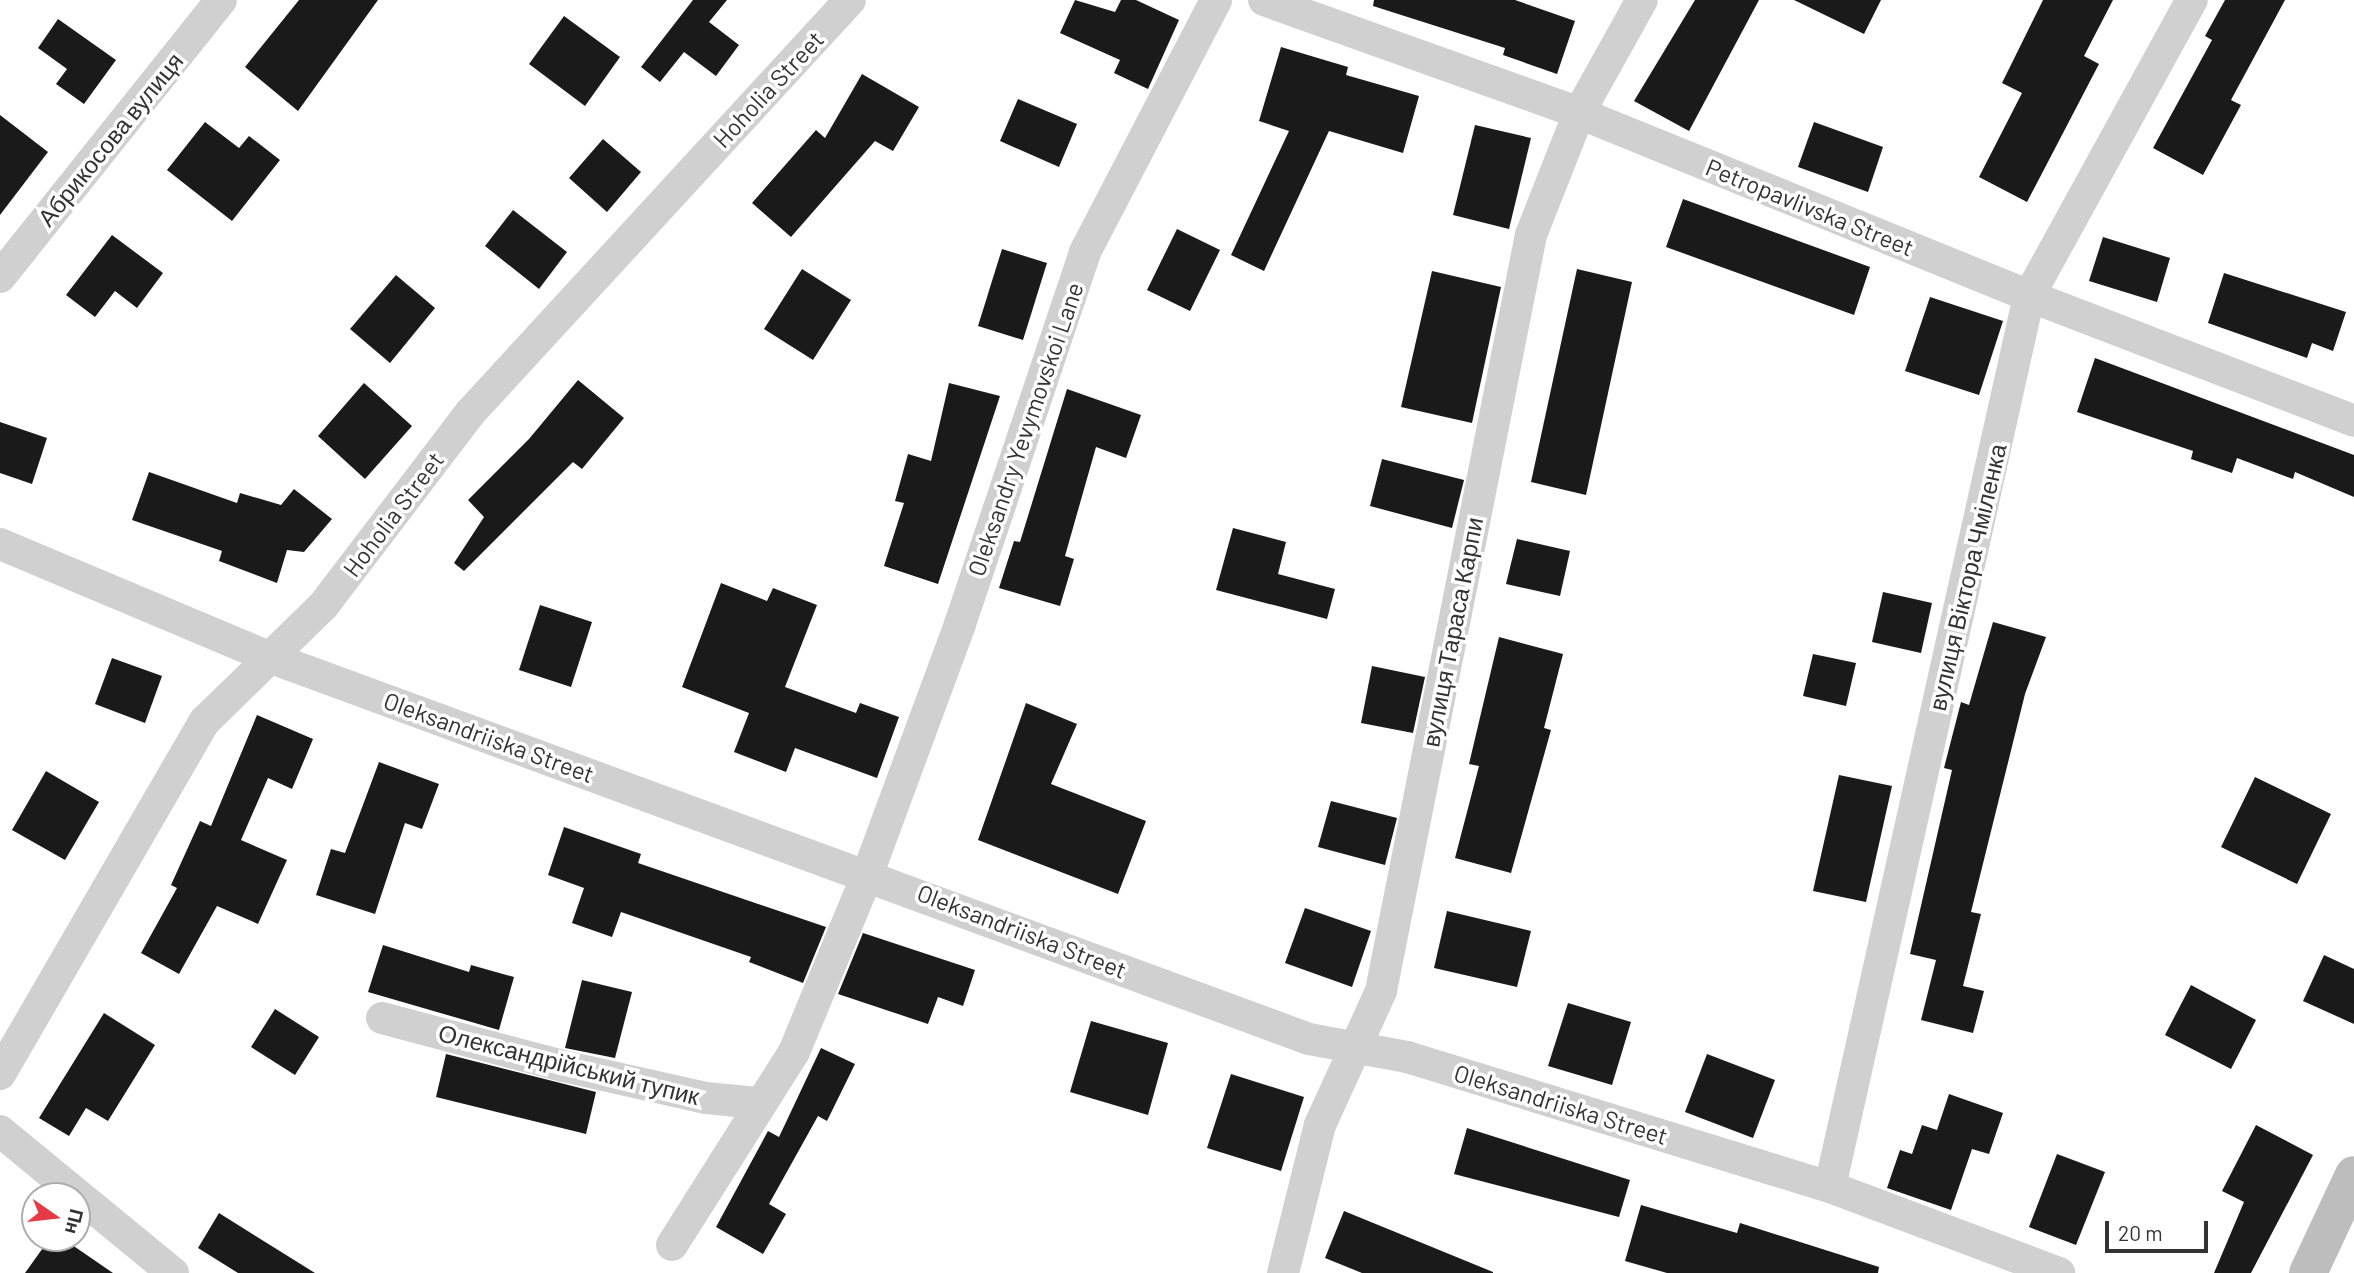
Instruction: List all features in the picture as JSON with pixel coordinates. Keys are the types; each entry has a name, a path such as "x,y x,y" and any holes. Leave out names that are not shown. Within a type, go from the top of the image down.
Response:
{"street":[{"name":"Абрикосова вулиця","path":"0,277 221,0"},
{"name":"Hoholia Street","path":"0,1074 205,721 266,656 323,606 470,413 850,0"},
{"name":"Oleksandry Yevymovskoi Lane","path":"868,873 1086,252 1216,0"},
{"name":"Petropavlivska Street","path":"1264,0 1579,113 2029,296 2354,421"},
{"name":"вулиця Тараса Карпи","path":"1283,1273 1320,1125 1381,991 1531,235 1579,113 1642,0"},
{"name":"вулиця Віктора Чміленка","path":"1830,1187 2029,296 2192,0"},
{"name":"Oleksandriiska Street","path":"0,544 266,656 868,873 1309,1038 1407,1057 1830,1187 2059,1273"},
{"path":"672,1245 758,1103 794,1052 868,873"},
{"name":"Олександрійський тупик","path":"382,1018 628,1080 758,1103"},
{"path":"0,1131 173,1273"},
{"path":"2308,1273 2354,1175"}],"building":[{"path":"299,0 378,0 298,111 245,67"},
{"path":"693,0 727,0 709,22 739,45 716,76 684,52 660,82 641,67"},
{"path":"1075,0 1115,12 1121,0 1136,0 1179,20 1148,89 1114,73 1120,60 1060,33"},
{"path":"1374,0 1515,0 1575,21 1557,74 1503,55 1505,48 1373,6"},
{"path":"1695,0 1759,0 1689,131 1634,101"},
{"path":"1794,0 1881,0 1864,34"},
{"path":"2043,0 2113,0 2084,56 2099,64 2027,202 1979,177 2022,93 2002,83"},
{"path":"2225,0 2285,0 2231,100 2241,105 2203,175 2153,148 2212,40 2205,36"},
{"path":"564,16 620,57 585,106 529,64"},
{"path":"58,19 116,60 84,104 56,84 67,69 38,48"},
{"path":"1281,47 1348,67 1346,75 1419,96 1403,153 1329,131 1264,271 1231,255 1289,131 1259,121"},
{"path":"862,74 919,107 893,151 875,141 791,237 752,203 816,130 825,138"},
{"path":"1018,99 1077,124 1059,167 1000,141"},
{"path":"0,115 48,152 0,215"},
{"path":"205,122 239,148 249,136 280,160 232,221 167,170"},
{"path":"1814,122 1883,147 1868,192 1798,167"},
{"path":"1475,125 1531,138 1509,229 1453,215"},
{"path":"603,139 641,172 607,212 569,178"},
{"path":"1683,199 1870,267 1854,315 1666,247"},
{"path":"513,210 567,252 539,289 485,246"},
{"path":"1177,229 1220,250 1190,311 1147,290"},
{"path":"112,235 163,273 137,308 115,291 95,317 66,295"},
{"path":"2103,237 2170,258 2157,302 2089,281"},
{"path":"1002,249 1047,263 1023,340 978,326"},
{"path":"802,269 851,300 813,360 764,329"},
{"path":"1577,269 1632,282 1586,495 1531,482"},
{"path":"1432,271 1501,287 1472,423 1401,407"},
{"path":"2224,273 2346,312 2333,351 2312,343 2307,358 2208,323"},
{"path":"396,275 435,308 390,363 350,329"},
{"path":"1930,297 2003,321 1979,395 1905,371"},
{"path":"2095,358 2354,455 2354,497 2295,472 2293,479 2237,458 2232,473 2191,459 2193,451 2077,412"},
{"path":"578,380 624,418 582,469 573,462 464,571 454,563 484,517 468,500 529,439"},
{"path":"364,383 412,426 365,479 318,436"},
{"path":"949,383 1000,396 938,584 884,566 904,503 895,501 908,454 931,461"},
{"path":"1067,389 1141,415 1126,458 1096,447 1065,556 1074,559 1060,606 999,588 1014,541 1020,542"},
{"path":"0,422 47,438 32,484 0,473"},
{"path":"1382,459 1464,480 1452,528 1370,506"},
{"path":"149,472 237,503 240,493 281,505 294,489 332,519 304,552 287,550 277,583 219,561 222,551 132,520"},
{"path":"1233,528 1286,542 1278,574 1335,589 1327,619 1216,590"},
{"path":"1517,539 1570,551 1560,596 1506,584"},
{"path":"721,583 767,601 773,588 817,605 785,687 856,713 860,703 899,717 877,778 795,748 786,772 734,752 749,713 682,687"},
{"path":"1883,592 1932,603 1921,653 1872,642"},
{"path":"540,605 592,622 571,687 519,670"},
{"path":"1993,622 2046,637 2025,694 1971,912 1981,914 1963,986 1984,991 1973,1033 1921,1020 1936,960 1910,954 1952,770 1944,768 1961,702 1969,705"},
{"path":"1499,637 1563,654 1544,728 1551,730 1511,873 1455,858 1479,766 1469,764"},
{"path":"1813,654 1856,663 1846,706 1803,696"},
{"path":"112,658 162,676 145,723 95,704"},
{"path":"1372,666 1425,677 1413,733 1361,723"},
{"path":"1026,703 1077,724 1051,784 1146,821 1118,894 978,840"},
{"path":"257,715 313,739 292,789 268,778 241,840 287,860 258,924 217,906 179,974 141,953 177,888 171,885 200,821 211,826"},
{"path":"379,762 439,784 422,829 405,823 375,914 316,895 331,849 345,853"},
{"path":"46,771 99,802 65,860 12,830"},
{"path":"1839,775 1892,786 1866,902 1813,891"},
{"path":"2255,777 2331,814 2297,884 2221,847"},
{"path":"1331,801 1397,818 1385,865 1318,847"},
{"path":"564,827 641,854 638,863 826,927 803,983 749,962 751,957 621,912 612,937 572,923 584,888 548,875"},
{"path":"1305,908 1371,931 1352,987 1285,963"},
{"path":"1447,911 1531,931 1517,987 1434,968"},
{"path":"863,933 975,970 963,1006 938,997 928,1024 838,994"},
{"path":"383,945 469,972 471,965 514,977 499,1030 368,992"},
{"path":"2324,955 2354,969 2354,1024 2303,1001"},
{"path":"582,980 632,992 615,1058 565,1048"},
{"path":"2191,985 2256,1020 2231,1069 2165,1035"},
{"path":"1568,1003 1631,1022 1612,1085 1548,1066"},
{"path":"275,1009 319,1037 295,1075 251,1047"},
{"path":"104,1013 155,1045 108,1121 86,1108 69,1136 39,1118"},
{"path":"1091,1021 1168,1043 1148,1115 1070,1092"},
{"path":"821,1048 855,1064 827,1121 818,1116 769,1204 786,1214 763,1254 716,1227 768,1131 779,1137"},
{"path":"446,1054 596,1092 586,1134 436,1097"},
{"path":"1707,1054 1775,1080 1753,1138 1685,1112"},
{"path":"1231,1074 1304,1097 1281,1171 1207,1148"},
{"path":"1949,1094 2003,1113 1989,1154 1972,1149 1951,1210 1887,1188 1900,1150 1912,1154 1922,1125 1937,1130"},
{"path":"2256,1125 2313,1155 2251,1273 2214,1273 2244,1202 2222,1191"},
{"path":"1467,1128 1630,1180 1619,1217 1454,1174"},
{"path":"2057,1154 2105,1172 2076,1245 2029,1227"},
{"path":"1641,1205 1737,1233 1740,1223 1879,1267 1878,1273 1667,1273 1625,1261"},
{"path":"1344,1211 1493,1273 1362,1273 1325,1258"},
{"path":"219,1213 315,1273 238,1273 198,1248"},
{"path":"40,1252 82,1252 113,1273 25,1273"}]}
